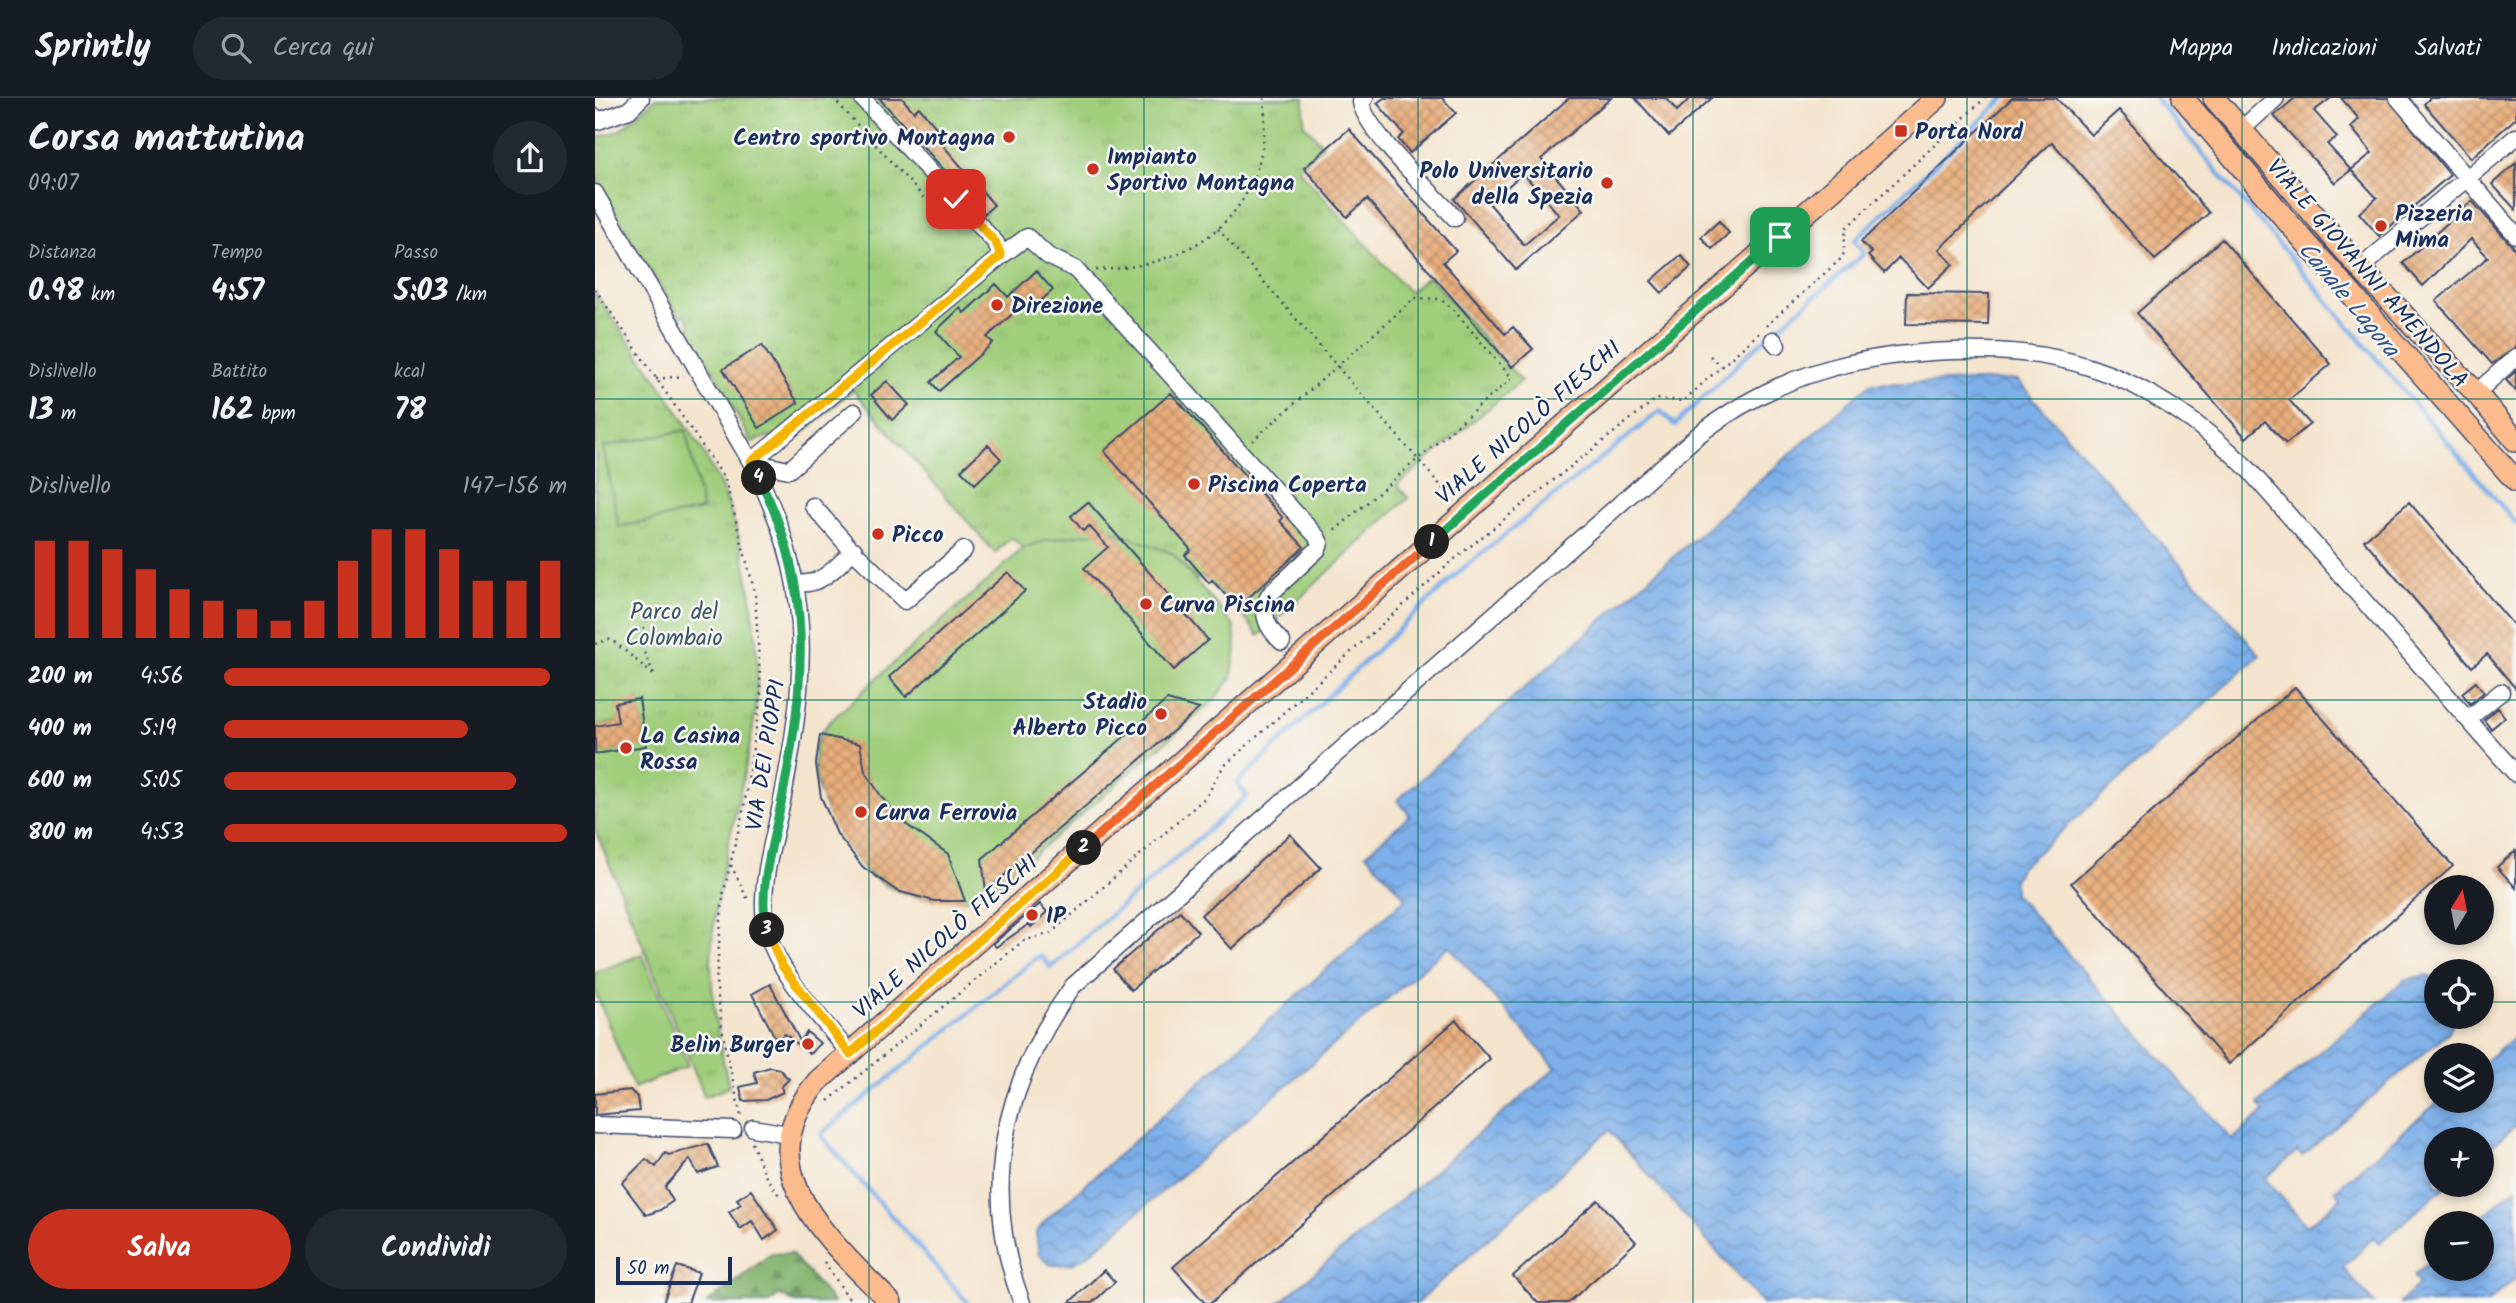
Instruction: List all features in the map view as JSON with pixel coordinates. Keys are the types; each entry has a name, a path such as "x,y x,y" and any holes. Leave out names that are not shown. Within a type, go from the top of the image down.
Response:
{"main road":[{"name":"VIALE NICOLÒ FIESCHI","path":"788,1134 806,1094 850,1054 1937,98"},
{"name":"VIALE GIOVANNI AMENDOLA","path":"2183,98 2305,242 2516,481"},
{"name":"VIALE GIOVANNI AMENDOLA","path":"2214,98 2360,268 2516,440"},
{"path":"788,1134 792,1173 799,1196 814,1223 891,1303"}],"street":[{"path":"596,121 629,110 641,98"},
{"path":"862,98 996,243 1001,256"},
{"path":"1365,98 1361,102 1363,111 1376,132 1455,218"},
{"path":"2241,130 2276,98"},
{"path":"2406,101 2516,235"},
{"path":"2360,268 2516,137"},
{"name":"VIA DEI PIOPPI","path":"595,193 751,462 774,508 796,583 801,690 769,863 765,917 770,941 782,966 850,1054"},
{"path":"751,462 1027,237 1048,256 1075,269 1320,543 1314,554 1269,595 1264,604 1267,628 1282,642"},
{"path":"1022,1303 1012,1277 1001,1218 1001,1169 1007,1126 1021,1080 1045,1025 1073,986 1697,436 1728,412 1805,375 1844,363 1888,356 2000,350 2048,355 2121,379 2203,427 2224,444 2516,774"},
{"path":"2476,393 2516,357"},
{"path":"751,462 789,470 854,412"},
{"path":"813,506 905,601 964,550"},
{"path":"796,583 809,585 824,577 854,550"},
{"path":"2468,719 2501,692"},
{"path":"595,1125 788,1134"}],"path":[{"path":"833,98 924,198 932,203 956,199"},
{"path":"1075,269 1113,270 1150,263 1186,250 1217,229 1238,209 1257,174 1266,127 1264,98"},
{"path":"820,1108 1023,942 1051,933 1206,797 1223,767 1458,556 1656,400 1683,401 1843,257 1846,228 1985,98"},
{"path":"1217,229 1448,495"},
{"path":"595,289 725,479 755,593 761,695 744,807 723,895 716,982 723,1035 745,1131 766,1177 782,1200"},
{"path":"1240,451 1415,298 1440,299 1457,314 1512,378 1416,457 1320,543"},
{"path":"1710,356 1720,367"},
{"path":"1577,374 1582,379"},
{"path":"656,379 688,375"},
{"path":"595,644 611,639 655,676 639,642 646,621"},
{"path":"730,864 749,902 765,917"},
{"path":"821,1257 852,1303"}],"green space":[{"path":"656,98 1304,98 1304,125 1323,145 1298,169 1409,292 1429,276 1521,381 1397,485 1408,498 1259,636 1237,608 1202,576 1196,580 1172,553 1111,530 1046,540 1023,548 1011,537 995,553 853,390 782,451 770,436 751,442 720,382 687,329 691,325 684,314 680,317 613,212 595,175 595,138 619,131"},
{"name":"Parco del Colombaio","path":"595,293 663,388 709,463 732,514 752,606 757,670 753,727 715,913 711,958 718,1033 729,1087 705,1097 595,829 595,754 646,745 638,699 618,722 595,726","holes":["686,430 702,510 619,527 603,447"]},
{"path":"687,430 702,510 618,527 602,447"},
{"name":"Stadio Alberto Picco","path":"1111,530 1172,553 1234,626 1236,649 1231,679 1211,703 988,894 937,900 903,893 887,886 860,864 841,837 824,804 815,769 815,752 822,732 876,679 1023,548 1046,540"},
{"path":"642,954 688,1066 634,1088 595,991 595,973"},
{"path":"791,1253 834,1303 796,1303 779,1294 770,1303 707,1303 771,1254"}],"water":[{"path":"2017,380 2260,655 2020,868 2014,880 2014,893 2232,1140 2264,1112 2258,1104 2405,980 2424,975 2424,1029 2450,1029 2449,1032 2436,1043 2424,1043 2424,1053 2302,1156 2297,1151 2265,1179 2307,1226 2341,1198 2335,1190 2425,1113 2494,1113 2494,1054 2516,1035 2516,1125 2494,1144 2494,1127 2424,1127 2424,1197 2433,1197 2380,1243 2374,1237 2343,1268 2374,1303 1762,1303 1609,1130 1417,1303 1279,1303 1556,1068 1449,946 1087,1256 1072,1264 1051,1265 1039,1255 1036,1233 1046,1220 1406,898 1366,854 1410,815 1397,800 1870,384"},
{"path":"2516,1188 2516,1278 2487,1303 2400,1303 2419,1284 2413,1276 2424,1267 2424,1281 2494,1281 2494,1211 2489,1211"}],"building":[{"path":"879,98 902,98 914,112 919,107 946,139 941,143 994,205 984,214"},
{"path":"1384,98 1442,98 1456,113 1410,153 1398,139 1404,134 1377,103"},
{"path":"1569,98 1611,98 1541,159 1584,210 1516,270 1454,199","holes":["1523,173 1559,215 1524,245 1489,203"]},
{"path":"1635,98 1666,98 1677,111 1691,98 1712,98 1669,136"},
{"path":"2012,98 2056,98 2091,135 2119,110 2209,213 2155,260 2052,142 1939,249 1953,264 1928,288 1899,258 1884,273 1868,256 1872,253 1861,242"},
{"path":"2295,98 2331,98 2314,111 2337,137 2327,144 2351,170 2335,183 2274,116"},
{"path":"2341,98 2388,98 2450,175 2379,236 2359,213 2377,198 2351,170 2372,153 2351,127 2359,119"},
{"path":"2430,98 2516,98 2516,118 2471,158 2424,104"},
{"path":"1349,129 1456,251 1443,262 1505,334 1513,327 1533,349 1512,367 1367,199 1347,217 1304,168"},
{"path":"2516,163 2516,210 2492,184"},
{"path":"2472,201 2516,250 2516,347 2492,364 2436,301 2488,257 2471,239 2423,286 2403,263"},
{"path":"1719,221 1729,233 1712,249 1701,237"},
{"path":"2222,239 2331,364 2289,400 2310,424 2286,444 2265,421 2246,438 2137,313"},
{"path":"1681,255 1691,267 1662,293 1651,281"},
{"path":"1036,271 1053,290 1034,307 1028,300 987,337 993,343 939,391 931,382 959,357 936,331 960,308 964,313 996,284 1008,297"},
{"path":"1907,293 1989,294 1988,325 1906,324"},
{"path":"762,345 798,403 759,428 723,369"},
{"path":"2516,371 2516,391 2506,380"},
{"path":"887,381 909,405 892,420 871,395"},
{"name":"Piscina Coperta","path":"1171,393 1283,518 1280,521 1304,547 1237,608 1212,580 1209,583 1185,555 1191,550 1104,451"},
{"path":"988,445 1001,459 975,484 961,470"},
{"name":"Curva Piscina","path":"1088,502 1208,640 1174,670 1084,568 1108,547 1089,526 1083,531 1071,516"},
{"path":"2409,502 2516,628 2516,689 2487,654 2472,667 2364,540"},
{"path":"1008,572 1025,591 906,697 889,677"},
{"path":"2476,682 2484,692 2470,704 2462,693"},
{"path":"2295,687 2453,866 2443,875 2424,875 2424,892 2229,1064 2071,883"},
{"path":"639,699 646,746 595,754 595,726 618,722 615,703"},
{"path":"1167,700 1199,709 986,891 982,859"},
{"path":"2498,708 2505,717 2491,729 2484,720"},
{"name":"Curva Ferrovia","path":"820,735 860,744 865,771 882,798 907,825 948,854 965,901 934,901 897,891 863,867 837,834 821,797 816,764"},
{"path":"1290,834 1321,868 1232,949 1201,915"},
{"path":"2516,850 2516,888 2497,867"},
{"path":"1040,904 1047,912 1031,927 1029,924 996,947 993,944"},
{"path":"1180,911 1198,932 1131,990 1113,969"},
{"path":"770,984 800,1041 807,1032 820,1043 810,1054 785,1034 776,1039 752,994"},
{"path":"1456,1020 1490,1059 1211,1303 1205,1303 1173,1267"},
{"path":"770,1067 779,1069 789,1079 781,1087 783,1092 766,1100 743,1101 740,1087 757,1083 754,1072"},
{"path":"630,1090 637,1097 639,1111 595,1115 595,1094"},
{"path":"708,1144 718,1167 698,1174 690,1159 665,1187 673,1201 660,1210 646,1215 622,1183 646,1159 656,1167 665,1153 669,1155"},
{"path":"751,1190 778,1230 764,1240 752,1221 740,1229 729,1212 741,1204 737,1199"},
{"path":"1598,1200 1636,1242 1568,1303 1538,1303 1513,1276"},
{"path":"677,1266 699,1273 688,1303 663,1303"},
{"path":"1104,1270 1115,1282 1092,1303 1069,1303"}],"waterway":[{"path":"968,1303 822,1137 822,1133 1040,955 1051,967 1247,796 1237,783 1461,570 1660,411 1675,425 1751,351 1865,253 1854,241 2005,98"},
{"name":"Canale Lagora","path":"2155,98 2516,523"}],"place":[{"name":"Porta Nord","path":"1901,131"},
{"name":"Centro sportivo Montagna","path":"1009,137"},
{"name":"Impianto Sportivo Montagna","path":"1093,169"},
{"name":"Polo Universitario della Spezia","path":"1607,183"},
{"name":"Pizzeria Mima","path":"2381,226"},
{"name":"Direzione","path":"997,305"},
{"name":"Piscina Coperta","path":"1194,484"},
{"name":"Picco","path":"878,534"},
{"name":"Curva Piscina","path":"1146,604"},
{"name":"Stadio Alberto Picco","path":"1161,714"},
{"name":"La Casina Rossa","path":"626,748"},
{"name":"Curva Ferrovia","path":"861,812"},
{"name":"IP","path":"1032,915"},
{"name":"Belin Burger","path":"808,1044"}],"route":[{"path":"956,199 996,243 1001,256 751,462 774,508 787,548 796,583 802,660 801,690 769,863 766,926 782,966 850,1054 1780,237"}]}
